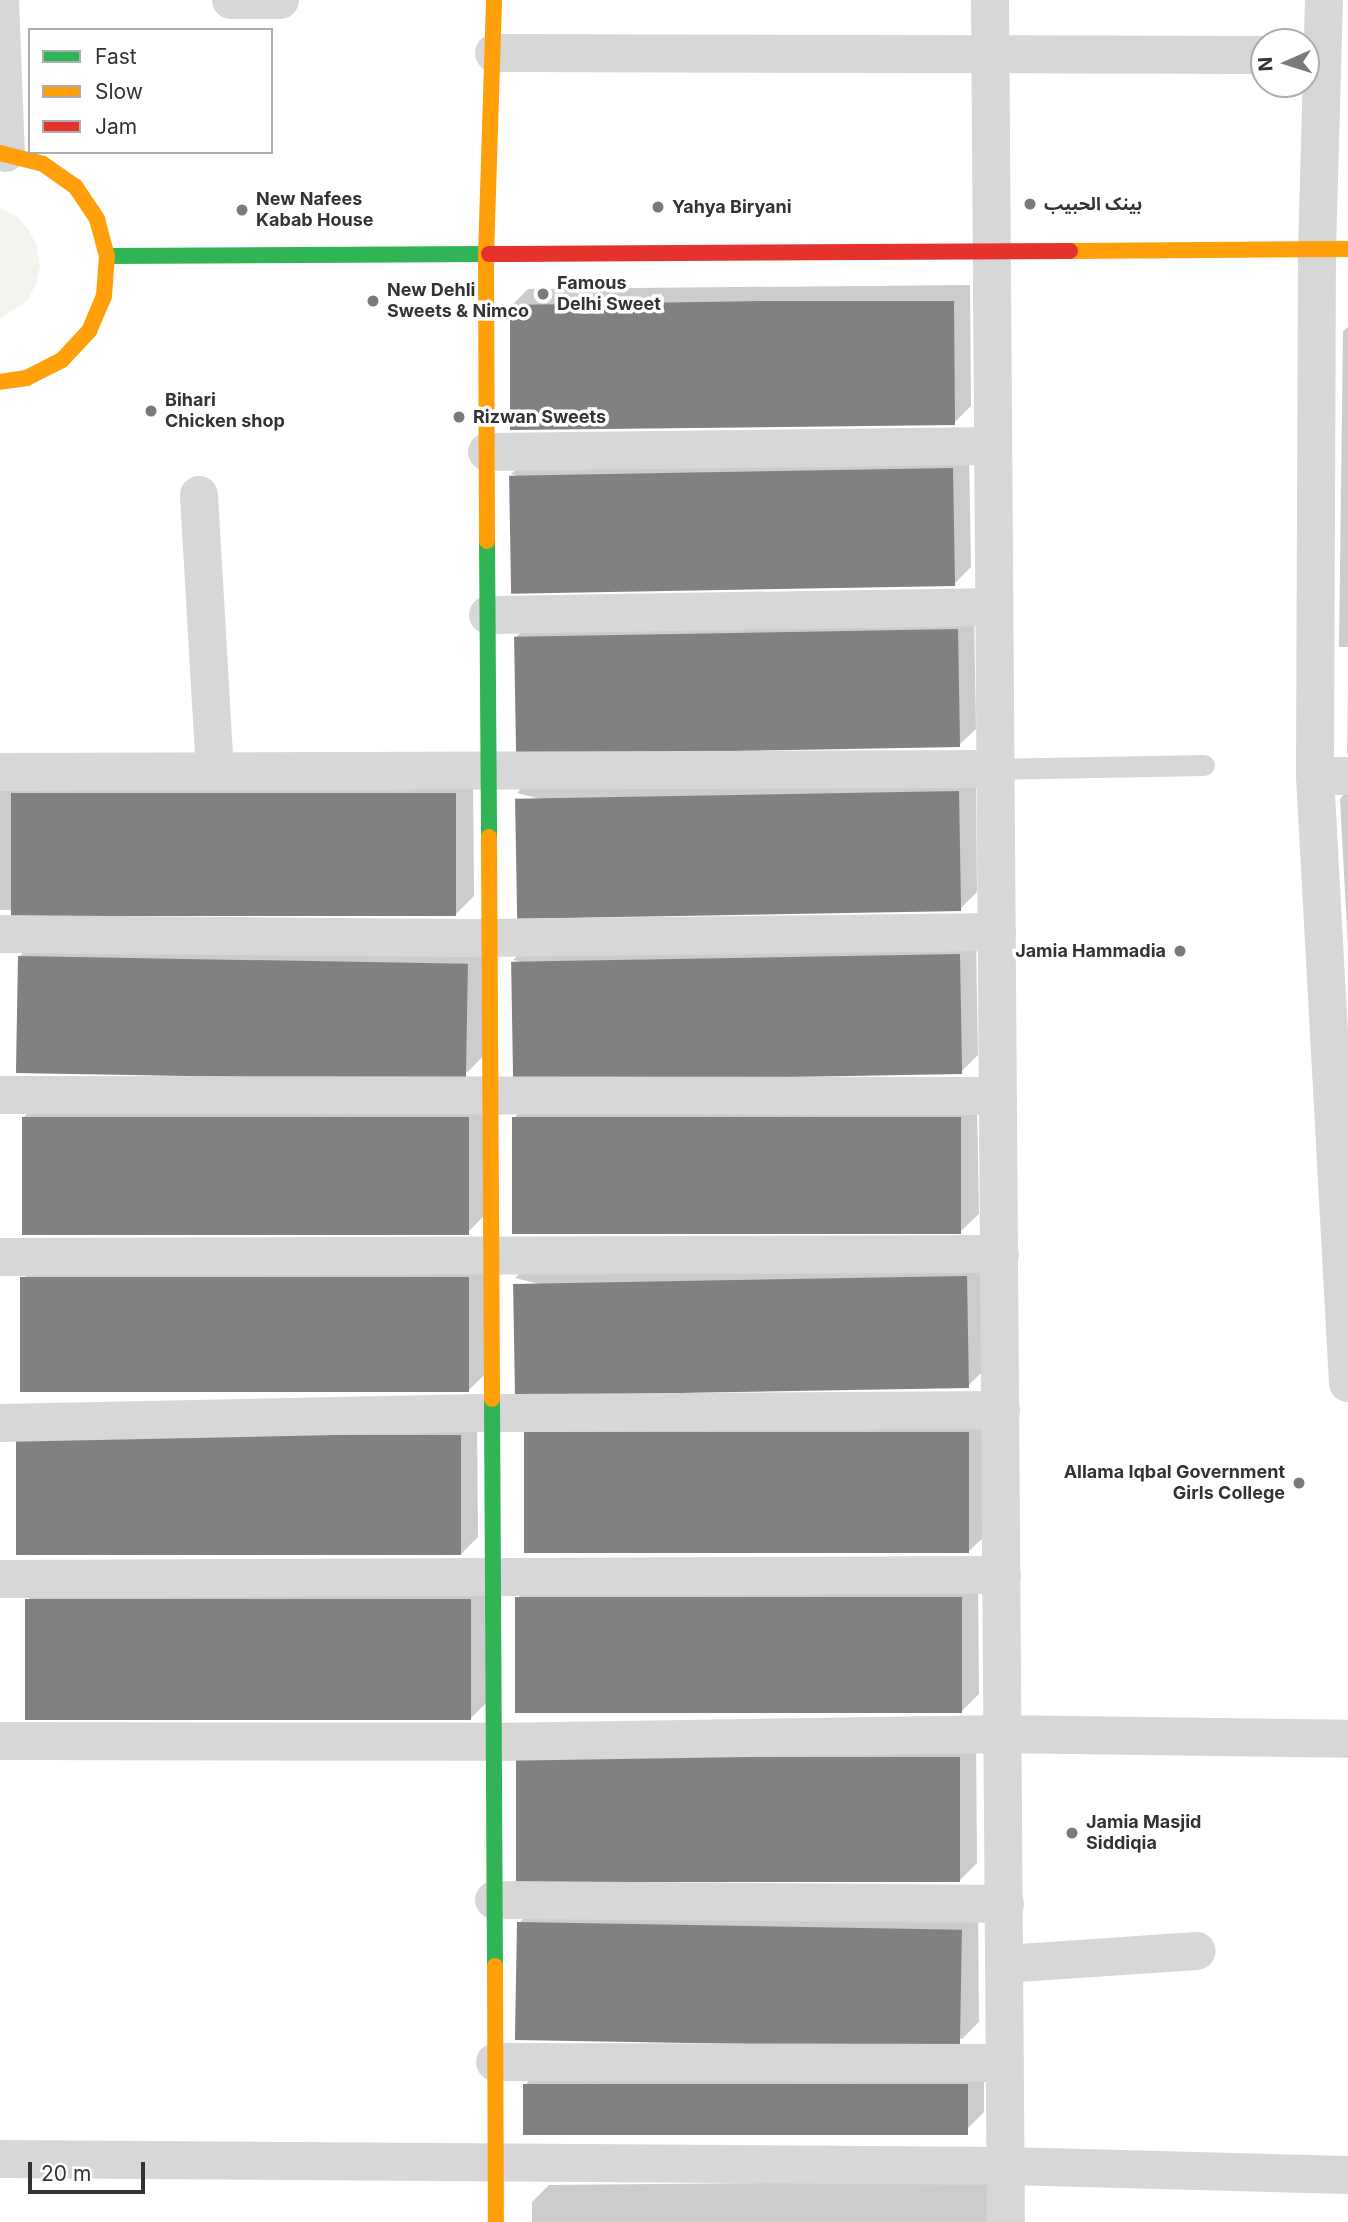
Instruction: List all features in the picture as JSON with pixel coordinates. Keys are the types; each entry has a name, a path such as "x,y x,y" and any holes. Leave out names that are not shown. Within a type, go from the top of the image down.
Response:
{"street":[{"path":"0,0 3,153 43,164 75,186 97,219 107,256 104,296 89,331 62,360 27,378 0,382"},
{"path":"231,0 280,0"},
{"path":"494,0 486,256 496,2222"},
{"path":"990,0 1006,2222"},
{"path":"1319,28 1324,0"},
{"path":"494,53 1250,55"},
{"path":"1318,98 1333,249 1331,776 1348,1383"},
{"path":"107,256 486,256 1333,249"},
{"path":"487,452 992,446"},
{"path":"199,495 215,772"},
{"path":"488,615 994,607"},
{"path":"0,772 995,769"},
{"path":"0,934 489,938 997,932"},
{"path":"0,1095 998,1096"},
{"path":"0,1257 1000,1254"},
{"path":"0,1423 491,1413 1001,1410"},
{"path":"0,1579 1002,1574"},
{"path":"0,1741 493,1742 1004,1734 1348,1739"},
{"path":"494,1900 1005,1904"},
{"path":"1005,1964 1197,1951"},
{"path":"495,2062 1005,2063"},
{"path":"0,2160 1005,2166 1348,2175"}],"lane":[{"path":"995,769 1204,765"}],"shaded area":[{"path":"0,208 16,216 29,230 37,247 40,266 36,284 27,301 0,318"}],"building":[{"path":"954,301 955,425 510,430 510,305"},
{"path":"953,468 955,586 511,594 509,476"},
{"path":"958,629 960,747 516,755 514,637"},
{"path":"959,791 961,911 517,919 515,799"},
{"path":"11,793 456,793 456,916 11,916"},
{"path":"960,954 962,1074 513,1082 511,962"},
{"path":"18,956 468,964 466,1081 16,1073"},
{"path":"22,1117 469,1117 469,1235 22,1235"},
{"path":"512,1117 961,1117 961,1234 512,1234"},
{"path":"967,1276 969,1388 515,1396 513,1284"},
{"path":"20,1277 469,1277 469,1392 20,1392"},
{"path":"524,1432 969,1432 969,1553 524,1553"},
{"path":"16,1435 461,1435 461,1555 16,1555"},
{"path":"515,1597 962,1597 962,1713 515,1713"},
{"path":"25,1599 471,1599 471,1720 25,1720"},
{"path":"516,1757 960,1757 960,1882 516,1882"},
{"path":"517,1922 962,1930 960,2048 515,2040"},
{"path":"523,2084 968,2084 968,2135 523,2135"}],"traffic: fast":[{"path":"107,256 489,254"},
{"path":"487,541 489,837"},
{"path":"492,1399 495,1966"}],"traffic: slow":[{"path":"487,541 486,256 494,0"},
{"path":"0,153 43,164 75,186 97,219 107,256 104,296 89,331 62,360 27,378 0,382"},
{"path":"1070,251 1348,249"},
{"path":"489,837 492,1399"},
{"path":"495,1966 496,2222"}],"traffic: jam":[{"path":"489,254 1070,251"}],"place":[{"name":"بينک الحبيب","path":"1030,204"},
{"name":"Yahya Biryani","path":"658,207"},
{"name":"New Nafees Kabab House","path":"242,210"},
{"name":"Famous Delhi Sweet","path":"543,294"},
{"name":"New Dehli Sweets & Nimco","path":"373,301"},
{"name":"Bihari Chicken shop","path":"151,411"},
{"name":"Rizwan Sweets","path":"459,417"},
{"name":"Jamia Hammadia","path":"1180,951"},
{"name":"Allama Iqbal Government Girls College","path":"1299,1483"},
{"name":"Jamia Masjid Siddiqia","path":"1072,1833"}]}
